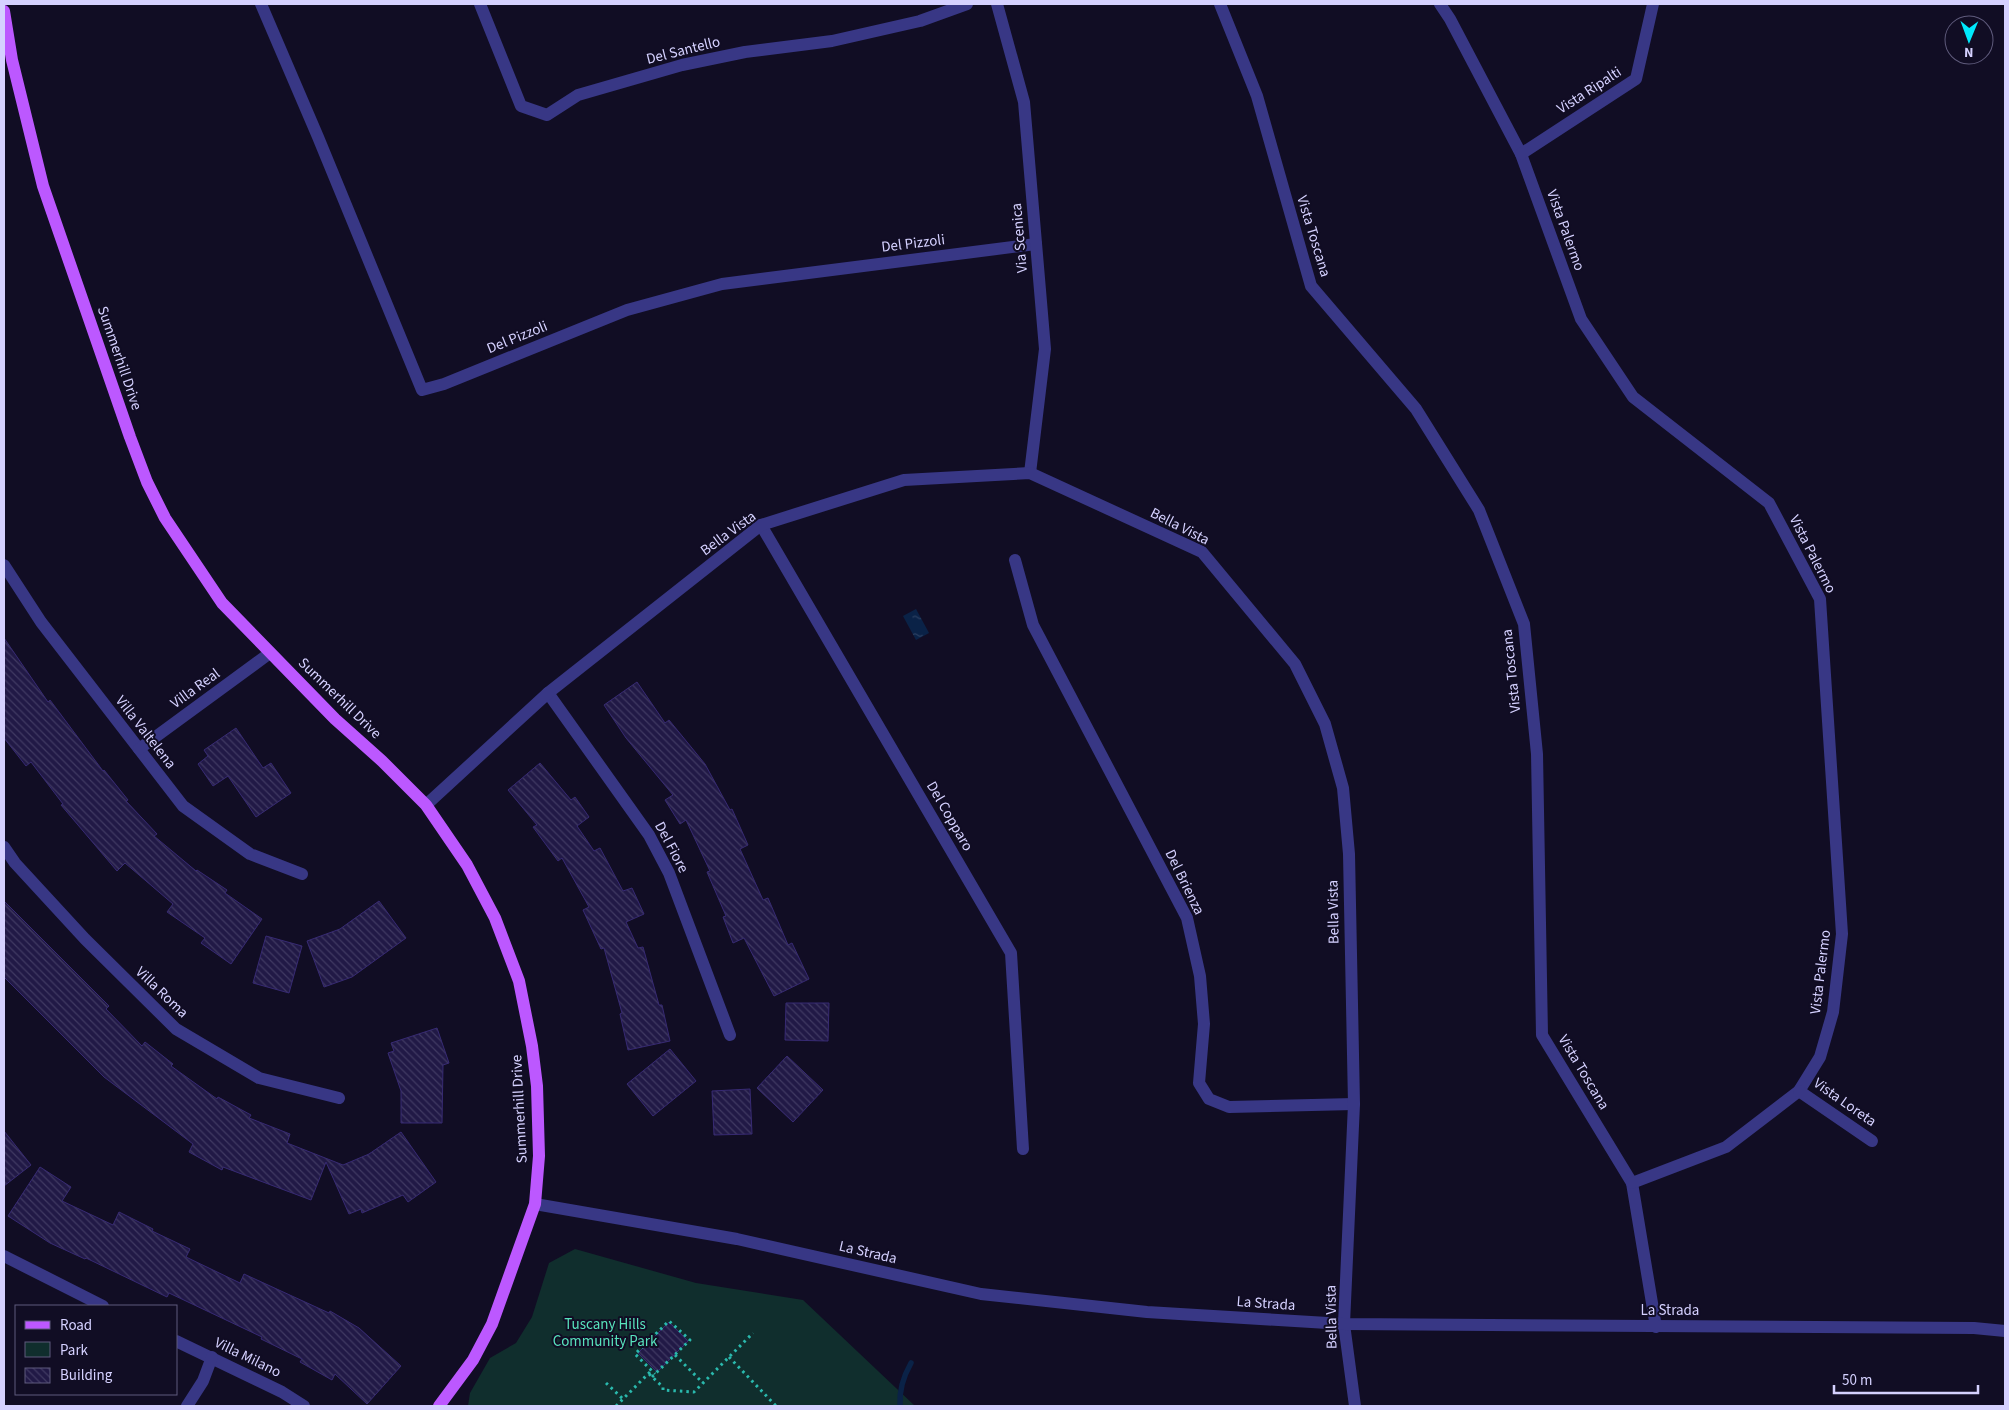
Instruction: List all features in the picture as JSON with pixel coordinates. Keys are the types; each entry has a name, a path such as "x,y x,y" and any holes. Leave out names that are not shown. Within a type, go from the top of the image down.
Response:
{"main road":[{"name":"Summerhill Drive","path":"4,11 16,79 44,186 110,381 147,482 165,518 222,603 335,719 382,761 426,805 467,865 496,918 519,981 532,1046 537,1086 539,1156 535,1204 492,1324 473,1360 439,1406"}],"street":[{"name":"Del Pizzoli","path":"261,4 422,390 444,384 627,310 722,284 1036,244"},
{"name":"Del Santello","path":"480,4 521,106 548,115 578,95 682,65 745,52 832,41 920,21 967,4"},
{"name":"Via Scenica","path":"997,4 1024,102 1045,349 1030,473"},
{"name":"Vista Toscana","path":"1220,4 1256,96 1311,286 1416,409 1479,510 1524,624 1537,754 1542,1035 1632,1184 1656,1326"},
{"name":"Vista Palermo","path":"1440,4 1450,19 1521,154 1580,318 1634,397 1768,503 1820,599 1842,934 1833,1012 1820,1057 1799,1091 1726,1147 1632,1184"},
{"name":"Vista Ripalti","path":"1521,154 1636,79 1653,4"},
{"name":"Bella Vista","path":"426,805 548,693 762,525 904,480 1030,473 1202,552 1295,664 1325,724 1343,788 1349,854 1354,1104 1344,1324 1355,1406"},
{"name":"Del Copparo","path":"762,525 1011,952 1023,1149"},
{"name":"Del Brienza","path":"1015,560 1033,625 1187,918 1200,976 1204,1024 1200,1082 1209,1099 1229,1107 1354,1104"},
{"name":"Villa Valtelena","path":"4,565 41,622 183,806 250,854 302,874"},
{"name":"Villa Real","path":"139,749 270,653"},
{"name":"Del Fiore","path":"548,693 649,835 669,873 730,1035"},
{"name":"Villa Roma","path":"4,847 14,862 85,939 176,1030 259,1078 339,1098"},
{"name":"Vista Loreta","path":"1799,1091 1872,1141"},
{"name":"La Strada","path":"535,1204 737,1239 981,1294 1146,1312 1344,1324 1974,1328 2005,1330"},
{"path":"4,1256 101,1305"},
{"name":"Villa Milano","path":"178,1341 282,1392 304,1406"},
{"path":"187,1406 203,1381 212,1357"}],"path":[{"path":"654,1375 690,1340 669,1320 635,1354 652,1370 654,1375 663,1387 663,1390 694,1392 753,1333"},
{"path":"675,1355 703,1383"},
{"path":"729,1357 776,1406"},
{"path":"616,1406 652,1370"},
{"path":"648,1374 654,1375"},
{"path":"606,1383 623,1399"}],"green space":[{"name":"Tuscany Hills Community Park","path":"575,1249 696,1283 803,1300 915,1406 468,1406 470,1393 490,1358 516,1343 532,1317 549,1263"}],"water":[{"path":"916,609 929,633 916,640 903,616"}],"building":[{"path":"4,638 48,702 50,700 103,771 128,800 126,801 157,834 154,836 196,871 227,890 225,893 262,919 231,964 201,943 205,938 167,912 173,904 125,863 117,871 61,805 63,804 31,762 26,766 4,738"},
{"path":"637,682 665,723 669,720 705,764 730,810 732,809 748,845 740,849 763,900 768,898 788,945 792,943 809,979 774,996 744,938 733,943 723,917 726,916 707,872 710,871 686,820 680,824 665,800 673,795 626,738 604,705"},
{"path":"236,728 263,768 271,763 291,793 256,817 228,776 213,786 198,764 208,756 204,750"},
{"path":"540,763 571,800 575,797 589,817 577,826 594,851 600,848 623,891 632,888 644,914 626,922 638,948 643,947 659,1005 662,1005 670,1041 628,1050 620,1014 622,1013 604,948 601,949 583,910 589,907 562,858 558,861 533,827 537,825 508,790"},
{"path":"4,901 109,1006 106,1009 142,1046 145,1042 173,1064 171,1066 217,1099 218,1097 251,1115 249,1118 290,1134 287,1143 343,1165 369,1154 401,1132 436,1182 408,1202 403,1195 362,1213 361,1209 349,1214 326,1162 311,1200 223,1167 222,1170 189,1152 193,1144 104,1077 4,977"},
{"path":"379,901 406,938 352,977 324,987 307,941 340,929"},
{"path":"266,936 302,946 289,993 253,983"},
{"path":"786,1003 829,1003 828,1041 785,1040"},
{"path":"437,1028 449,1063 443,1065 442,1123 401,1123 401,1091 388,1053 394,1051 391,1043"},
{"path":"670,1049 696,1081 653,1116 627,1084"},
{"path":"787,1056 823,1090 793,1122 757,1088"},
{"path":"750,1089 752,1134 714,1135 712,1091"},
{"path":"4,1131 31,1165 4,1186"},
{"path":"40,1167 71,1187 62,1201 113,1225 119,1212 153,1229 152,1231 190,1249 186,1257 240,1283 244,1274 329,1313 330,1311 359,1328 401,1366 367,1404 335,1374 332,1380 300,1362 302,1359 261,1339 262,1337 169,1293 167,1297 50,1243 8,1216"},
{"path":"669,1322 688,1341 657,1372 638,1353"}],"waterway":[{"path":"900,1406 902,1384 911,1363"}]}
